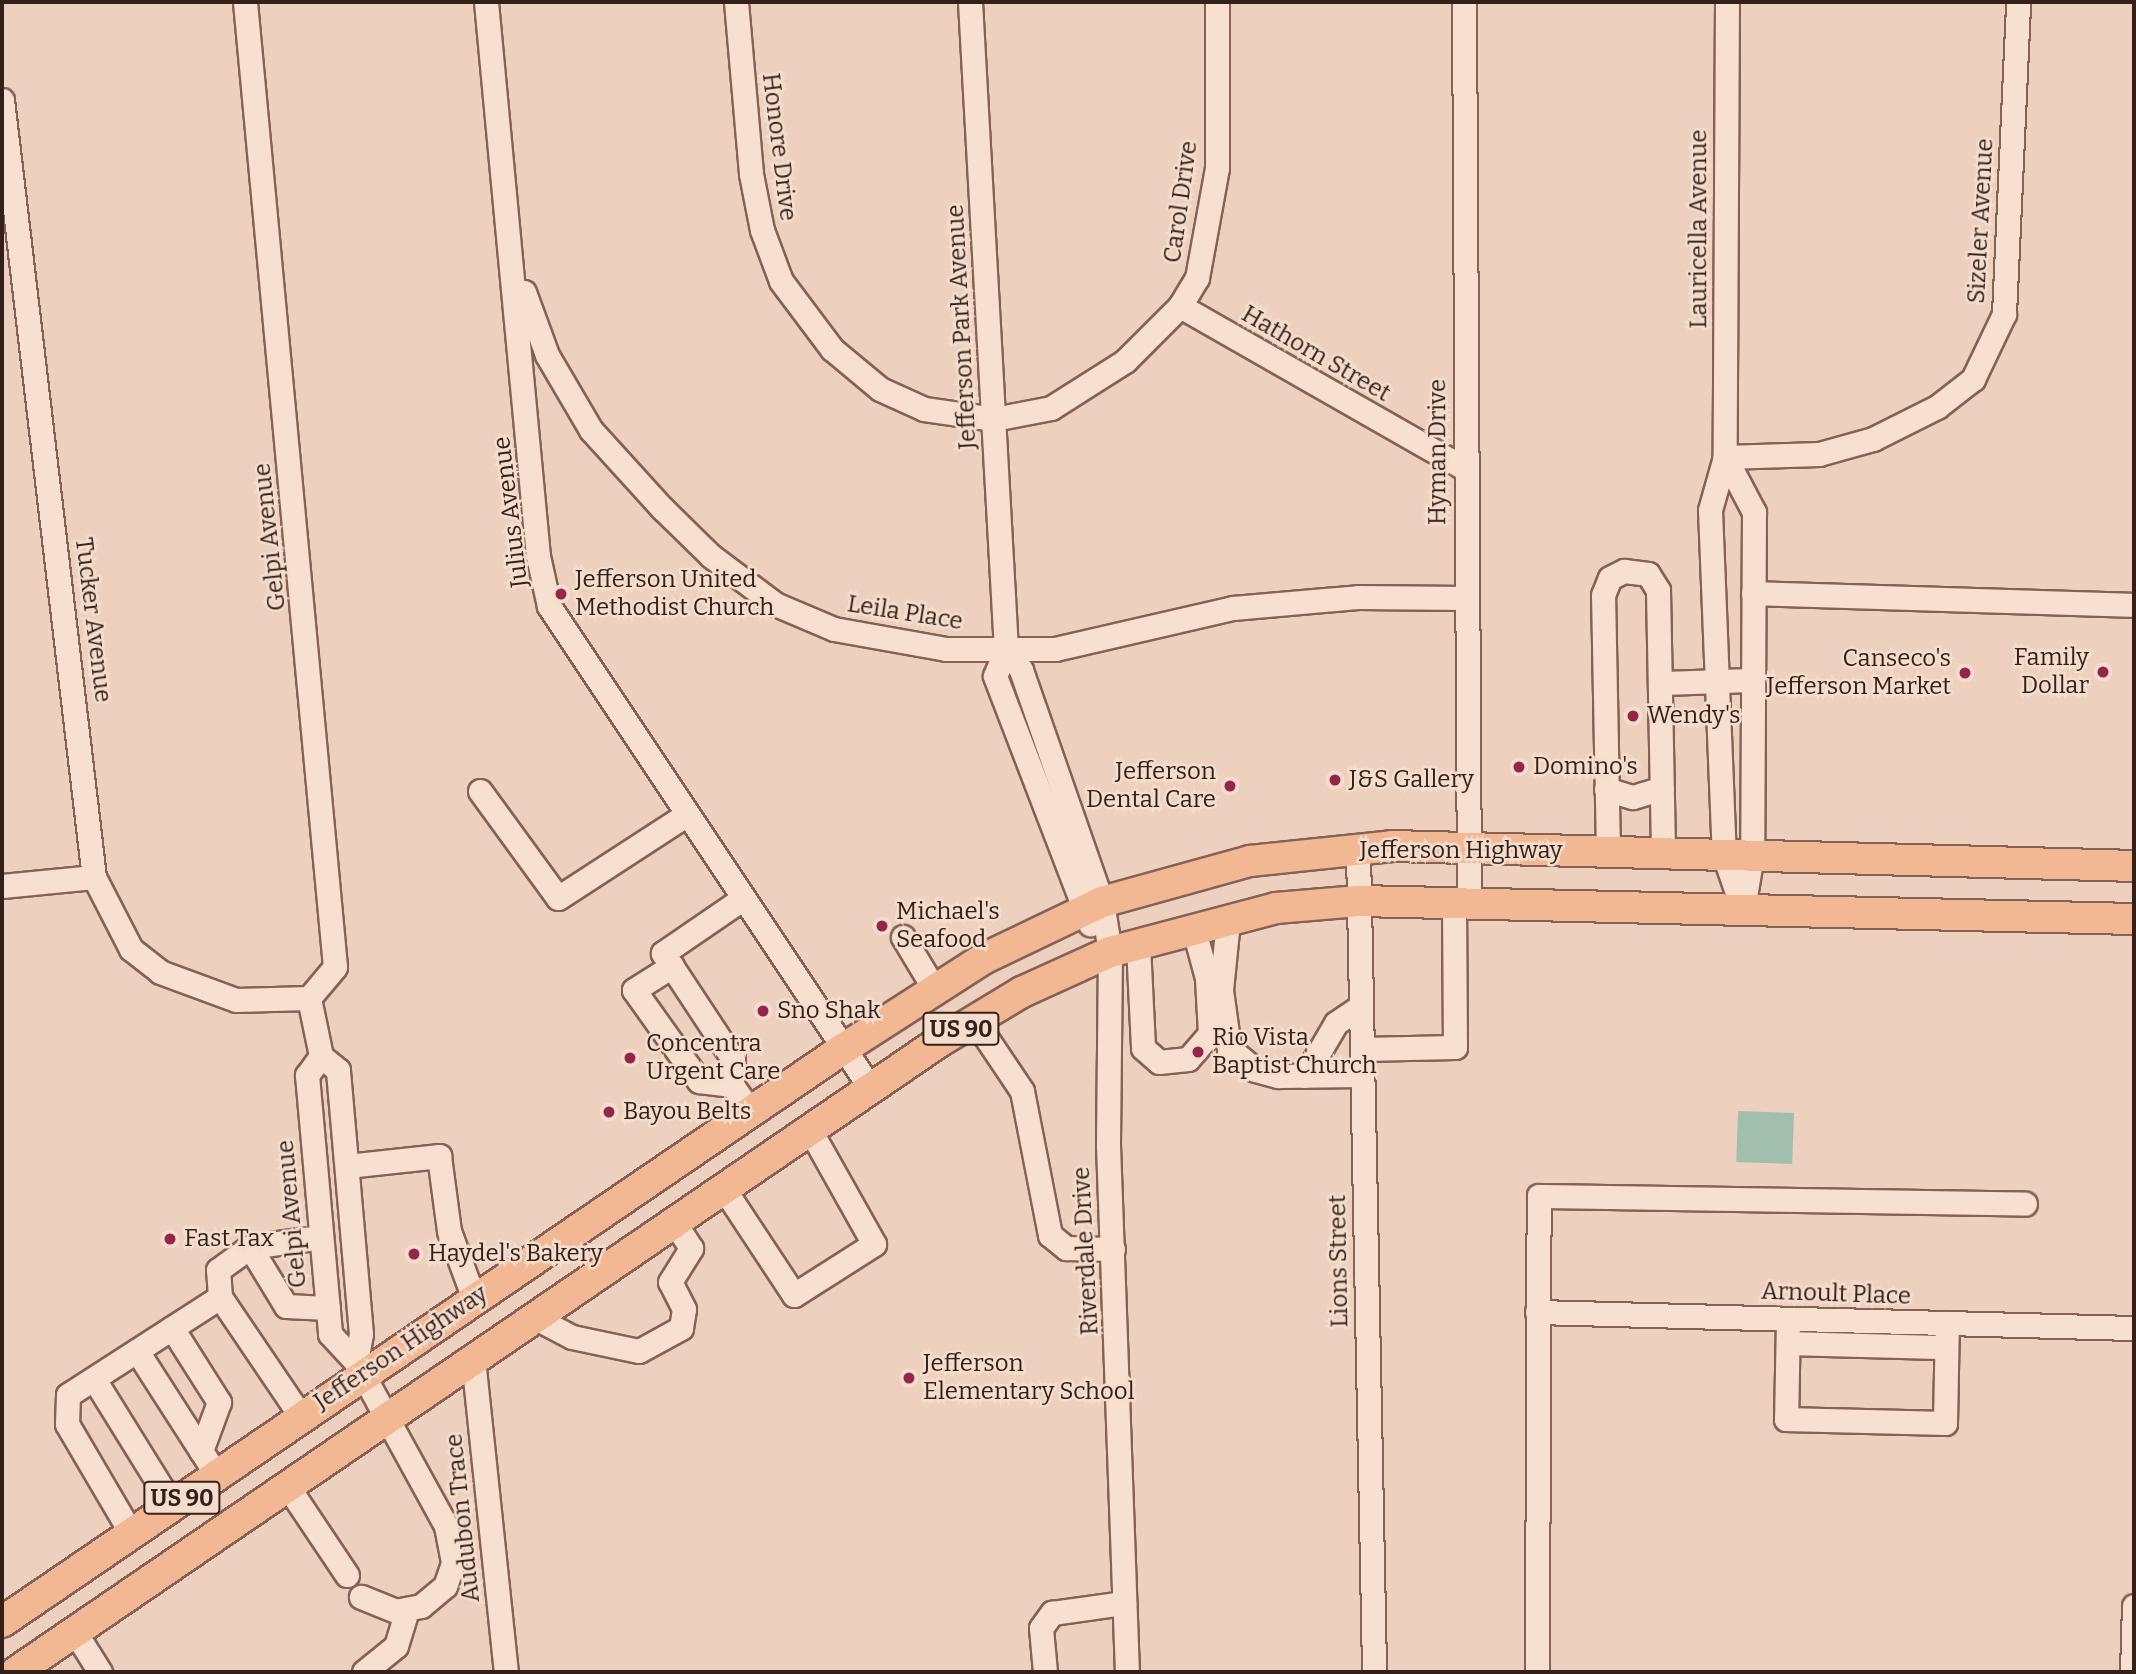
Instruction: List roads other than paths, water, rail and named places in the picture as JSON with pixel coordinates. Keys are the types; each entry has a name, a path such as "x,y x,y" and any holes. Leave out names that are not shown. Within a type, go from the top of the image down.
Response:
{"main road":[{"name":"Jefferson Highway","path":"2,1622 172,1505 208,1462 300,1415 358,1367 474,1299 750,1111 935,990 1092,906 1250,861 1358,850 1471,848 2134,866"},
{"name":"Jefferson Highway","path":"16,1672 871,1089 975,1021 1110,952 1276,908 1359,901 2134,919"}],"street":[{"name":"Gelpi Avenue","path":"245,2 335,967 309,998"},
{"name":"Julius Avenue","path":"486,2 514,264 538,556 549,606 871,1089"},
{"name":"Honore Drive","path":"736,2 751,174 762,230 782,281 832,349 880,389 924,409 994,419"},
{"name":"Jefferson Park Avenue","path":"970,2 1006,649 1021,670 1092,906 1110,952"},
{"name":"Carol Drive","path":"994,419 1051,408 1125,361 1180,306 1197,278 1217,168 1217,2"},
{"name":"Hyman Drive","path":"1362,1049 1455,1046 1462,903 1471,848 1462,467 1464,2"},
{"name":"Lauricella Avenue","path":"1727,2 1725,457 1710,510 1717,680 1742,910"},
{"name":"Sizeler Avenue","path":"1725,457 1819,454 1873,439 1937,407 1973,379 2004,314 2018,2"},
{"name":"Tucker Avenue","path":"2,100 94,877 131,949 160,972 236,1000 309,998"},
{"name":"Leila Place","path":"514,264 547,355 591,430 712,556 775,604 834,629 946,649 1055,649 1233,608 1358,597 1465,598"},
{"name":"Hathorn Street","path":"1180,306 1462,467"},
{"name":"Lauricella Avenue","path":"1725,457 1754,512 1753,680 1738,855"},
{"path":"1608,852 1603,595 1610,578 1624,571 1647,574 1658,590 1663,853"},
{"path":"1754,593 2134,605"},
{"path":"1661,683 1753,680"},
{"path":"1606,789 1633,797 1662,788"},
{"path":"480,791 558,898 686,815"},
{"name":"Lions Street","path":"1358,850 1374,1672"},
{"path":"2,886 94,877"},
{"path":"742,899 663,953 733,1059 732,1086 750,1111"},
{"path":"1228,921 1221,990 1229,1048 1255,1070 1305,1076 1362,1075"},
{"path":"1109,1062 1150,1057 1171,1063 1199,1054 1210,1034 1207,978 1194,930"},
{"path":"903,937 935,990"},
{"path":"1138,945 1141,1037 1150,1057"},
{"name":"Riverdale Drive","path":"1110,952 1109,1062 1113,1249 1127,1672"},
{"path":"672,967 634,990 699,1081 732,1086"},
{"path":"309,998 321,1056 338,1070 360,1334 358,1367"},
{"path":"1305,1076 1336,1023 1361,1006"},
{"path":"975,1021 1022,1091 1049,1235 1066,1248 1113,1249"},
{"name":"Gelpi Avenue","path":"321,1056 307,1074 330,1334 358,1367 446,1526 453,1563 445,1586 407,1609"},
{"path":"724,1189 793,1295 874,1244 810,1130"},
{"path":"347,1166 439,1156 449,1231 474,1299"},
{"path":"1537,1672 1539,1196 2025,1204"},
{"path":"534,1317 572,1337 639,1351 681,1328 684,1309 670,1282 691,1248 674,1222"},
{"path":"300,1415 220,1297 218,1270 250,1247 320,1237"},
{"path":"250,1247 286,1306 327,1308"},
{"path":"131,1533 67,1424 68,1395 220,1297"},
{"name":"Arnoult Place","path":"1537,1312 2134,1328"},
{"path":"1788,1319 1786,1419 1945,1423 1947,1323"},
{"path":"172,1328 219,1402 208,1462"},
{"path":"1788,1343 1946,1348"},
{"path":"137,1351 208,1462"},
{"name":"Audubon Trace","path":"473,1359 506,1672"},
{"path":"94,1379 172,1505"},
{"path":"288,1487 347,1575"},
{"path":"361,1597 407,1609 396,1646 364,1672"},
{"path":"1045,1672 1041,1628 1052,1613 1124,1603"},
{"path":"2132,1672 2134,1606"},
{"path":"75,1632 100,1672"}],"place":[{"name":"Jefferson United Methodist Church","path":"561,594"},
{"name":"Family Dollar","path":"2103,672"},
{"name":"Canseco's Jefferson Market","path":"1965,673"},
{"name":"Wendy's","path":"1633,716"},
{"name":"Domino's","path":"1519,767"},
{"name":"J&S Gallery","path":"1335,780"},
{"name":"Jefferson Dental Care","path":"1230,786"},
{"name":"Michael's Seafood","path":"882,926"},
{"name":"Sno Shak","path":"763,1011"},
{"name":"Rio Vista Baptist Church","path":"1198,1052"},
{"name":"Concentra Urgent Care","path":"630,1058"},
{"name":"Bayou Belts","path":"609,1112"},
{"name":"Fast Tax","path":"170,1239"},
{"name":"Haydel's Bakery","path":"414,1254"},
{"name":"Jefferson Elementary School","path":"909,1378"}]}
